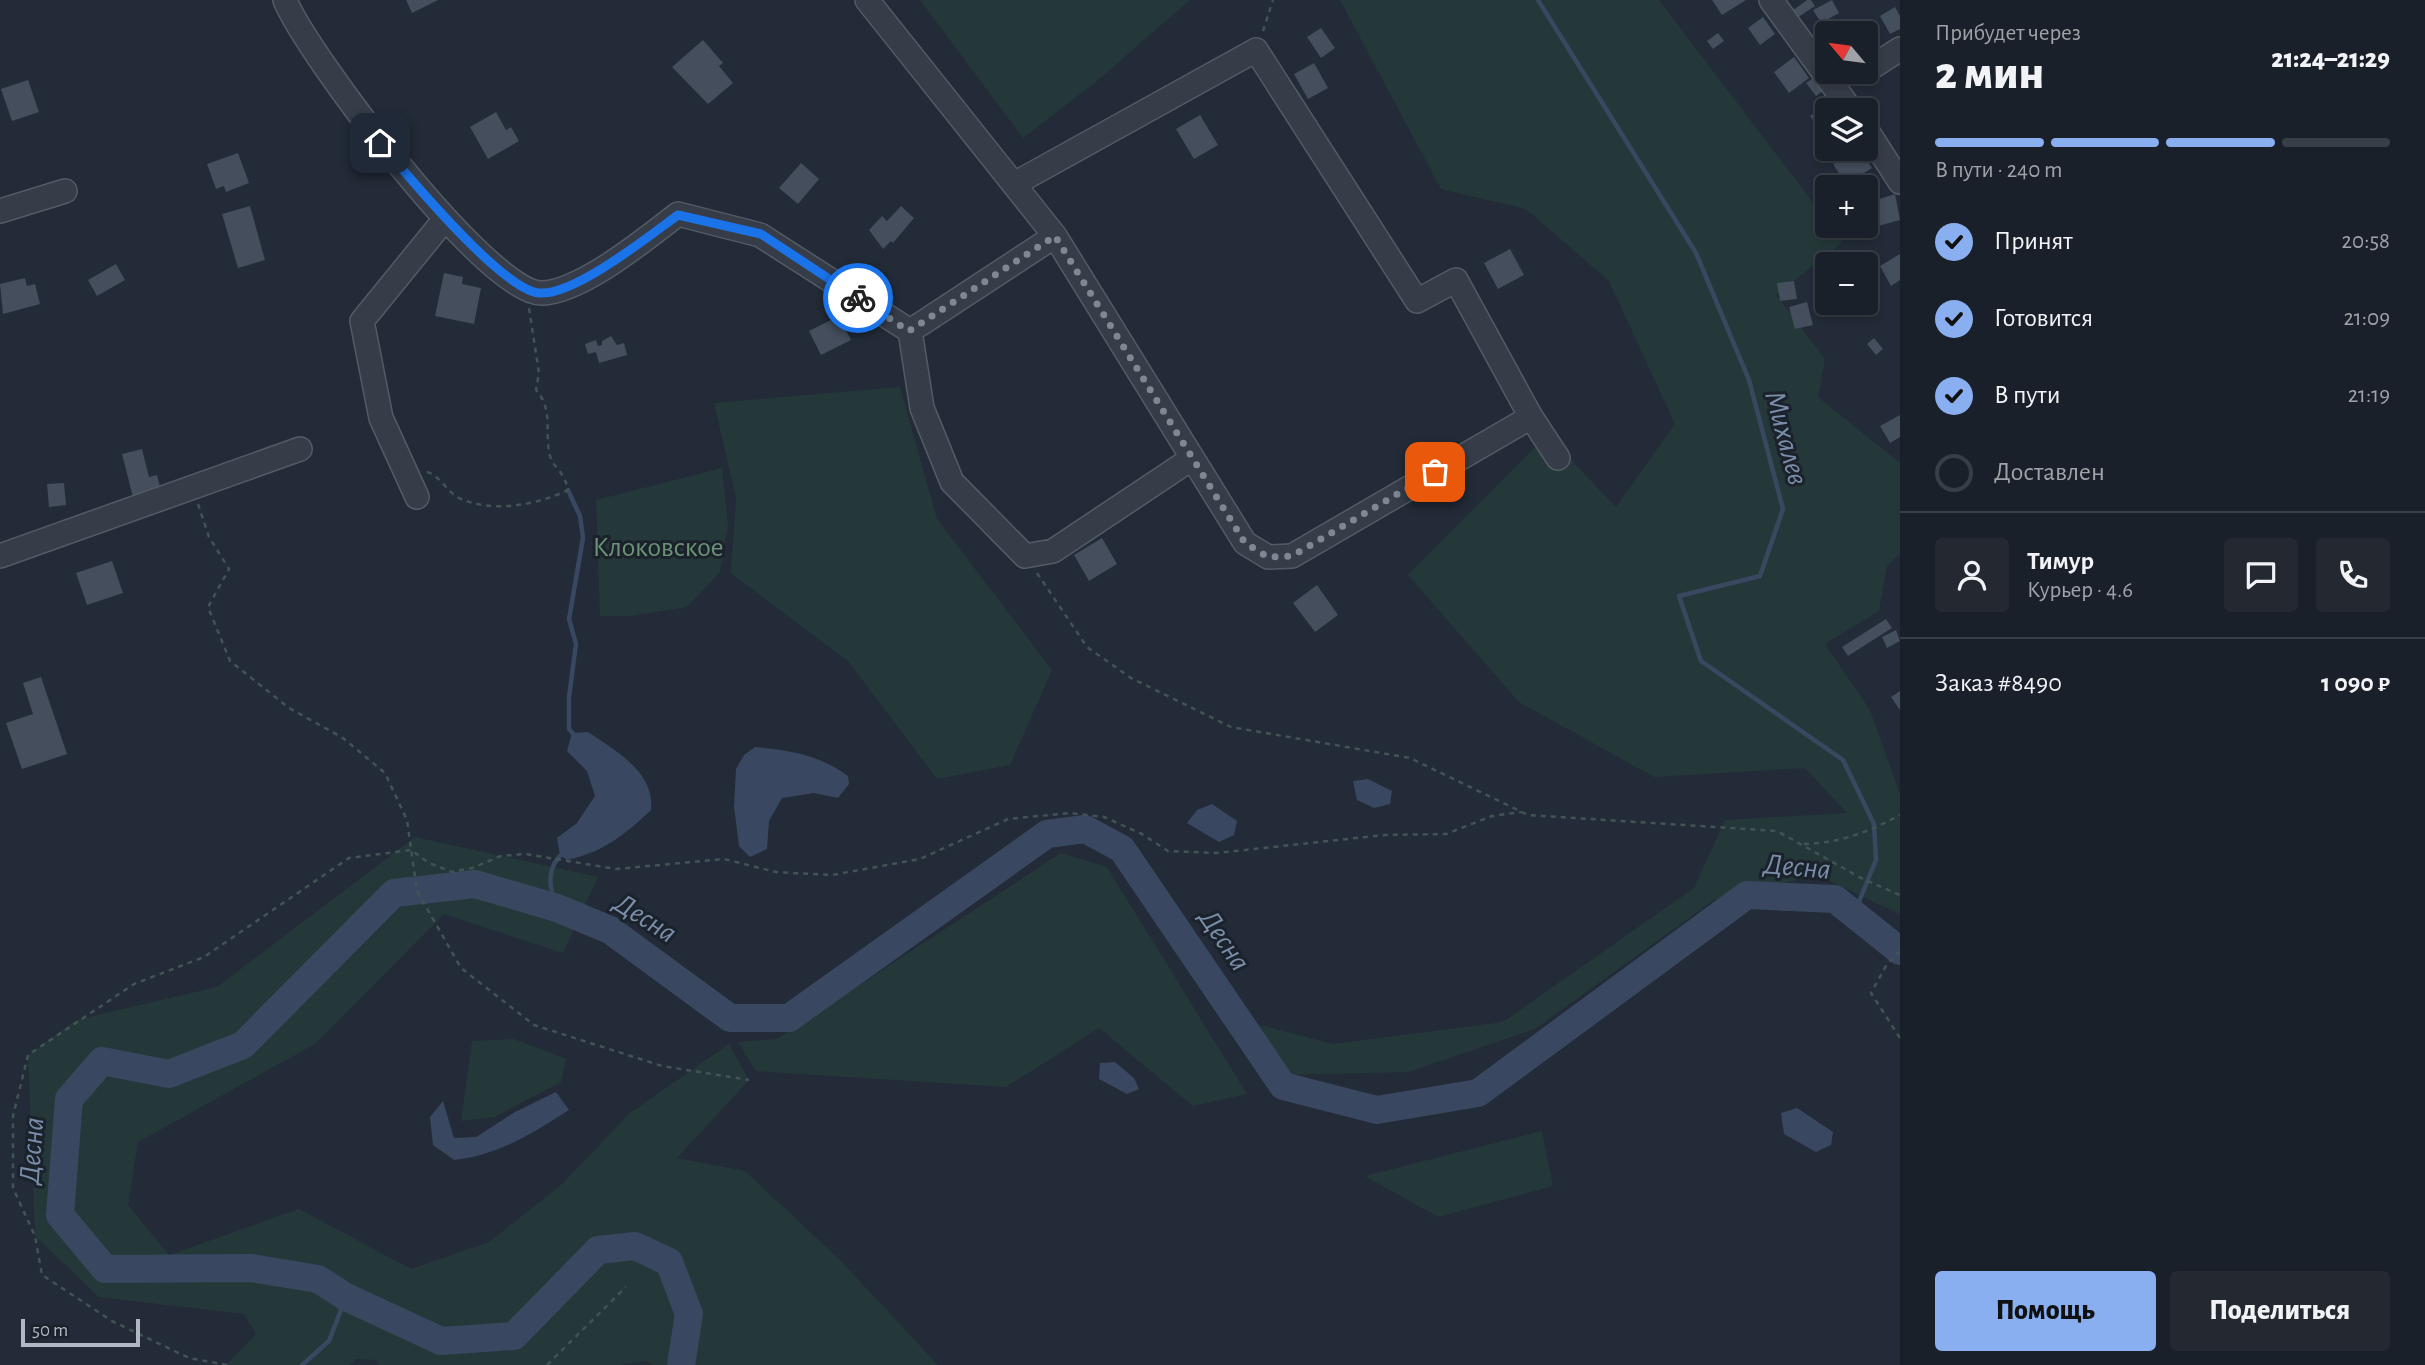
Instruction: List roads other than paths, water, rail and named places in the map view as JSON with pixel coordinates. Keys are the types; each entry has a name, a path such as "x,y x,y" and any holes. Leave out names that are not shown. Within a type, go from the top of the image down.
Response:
{"street":[{"path":"285,0 380,143 445,219 492,264 522,285 539,293 561,288 590,276 678,215 761,234 909,331 922,408 952,482 1026,556 1053,551 1191,459"},
{"path":"867,0 1016,183 1055,236 1245,543 1268,557 1292,556 1531,417"},
{"path":"1771,0 1843,98"},
{"path":"1016,183 1256,50 1417,301 1456,280 1531,417 1558,458"},
{"path":"1878,63 1900,50"},
{"path":"1836,89 1844,84"},
{"path":"1878,148 1900,182"},
{"path":"0,211 65,191"},
{"path":"417,496 381,418 362,321 445,219"},
{"path":"909,331 1055,236"},
{"path":"0,556 300,449"}],"water":[{"path":"588,732 632,764 647,784 651,810 613,841 591,853 567,860 560,855 557,838 577,823 595,796 587,771 567,751 572,733"},
{"path":"755,747 815,758 848,776 849,784 838,798 814,793 782,798 769,821 767,849 750,857 739,846 734,807 736,769 744,755"},
{"path":"1368,779 1392,791 1390,804 1374,808 1357,800 1353,781"},
{"path":"1212,804 1237,821 1234,835 1219,842 1187,823 1197,810"},
{"path":"1115,1062 1134,1078 1139,1089 1127,1094 1099,1079 1100,1063"},
{"path":"556,1092 569,1110 528,1135 500,1148 470,1158 454,1160 433,1145 430,1117 443,1101 454,1138 476,1137 515,1112"},
{"path":"1797,1108 1833,1132 1831,1145 1816,1152 1784,1134 1781,1113"}],"waterway":[{"name":"Михалев","path":"1538,0 1696,253 1749,380 1783,509 1760,576 1679,596 1701,661 1843,760 1874,824 1876,860 1854,914"},
{"path":"568,490 580,516 583,538 569,619 576,644 569,697 569,729 576,737"},
{"name":"Десна","path":"681,1365 689,1314 669,1262 635,1246 598,1250 514,1336 441,1341 346,1297 318,1279 251,1268 105,1269 60,1215 69,1099 102,1061 169,1074 243,1045 394,893 475,884 557,908 610,930 730,1018 789,1018 1047,834 1085,829 1122,849 1283,1086 1377,1110 1478,1093 1747,895 1835,899 1900,951"},
{"path":"557,908 550,878 554,865 564,852"},
{"path":"302,1365 329,1341 346,1297"}],"park label":[{"name":"Клоковское","path":"658,548"}]}
